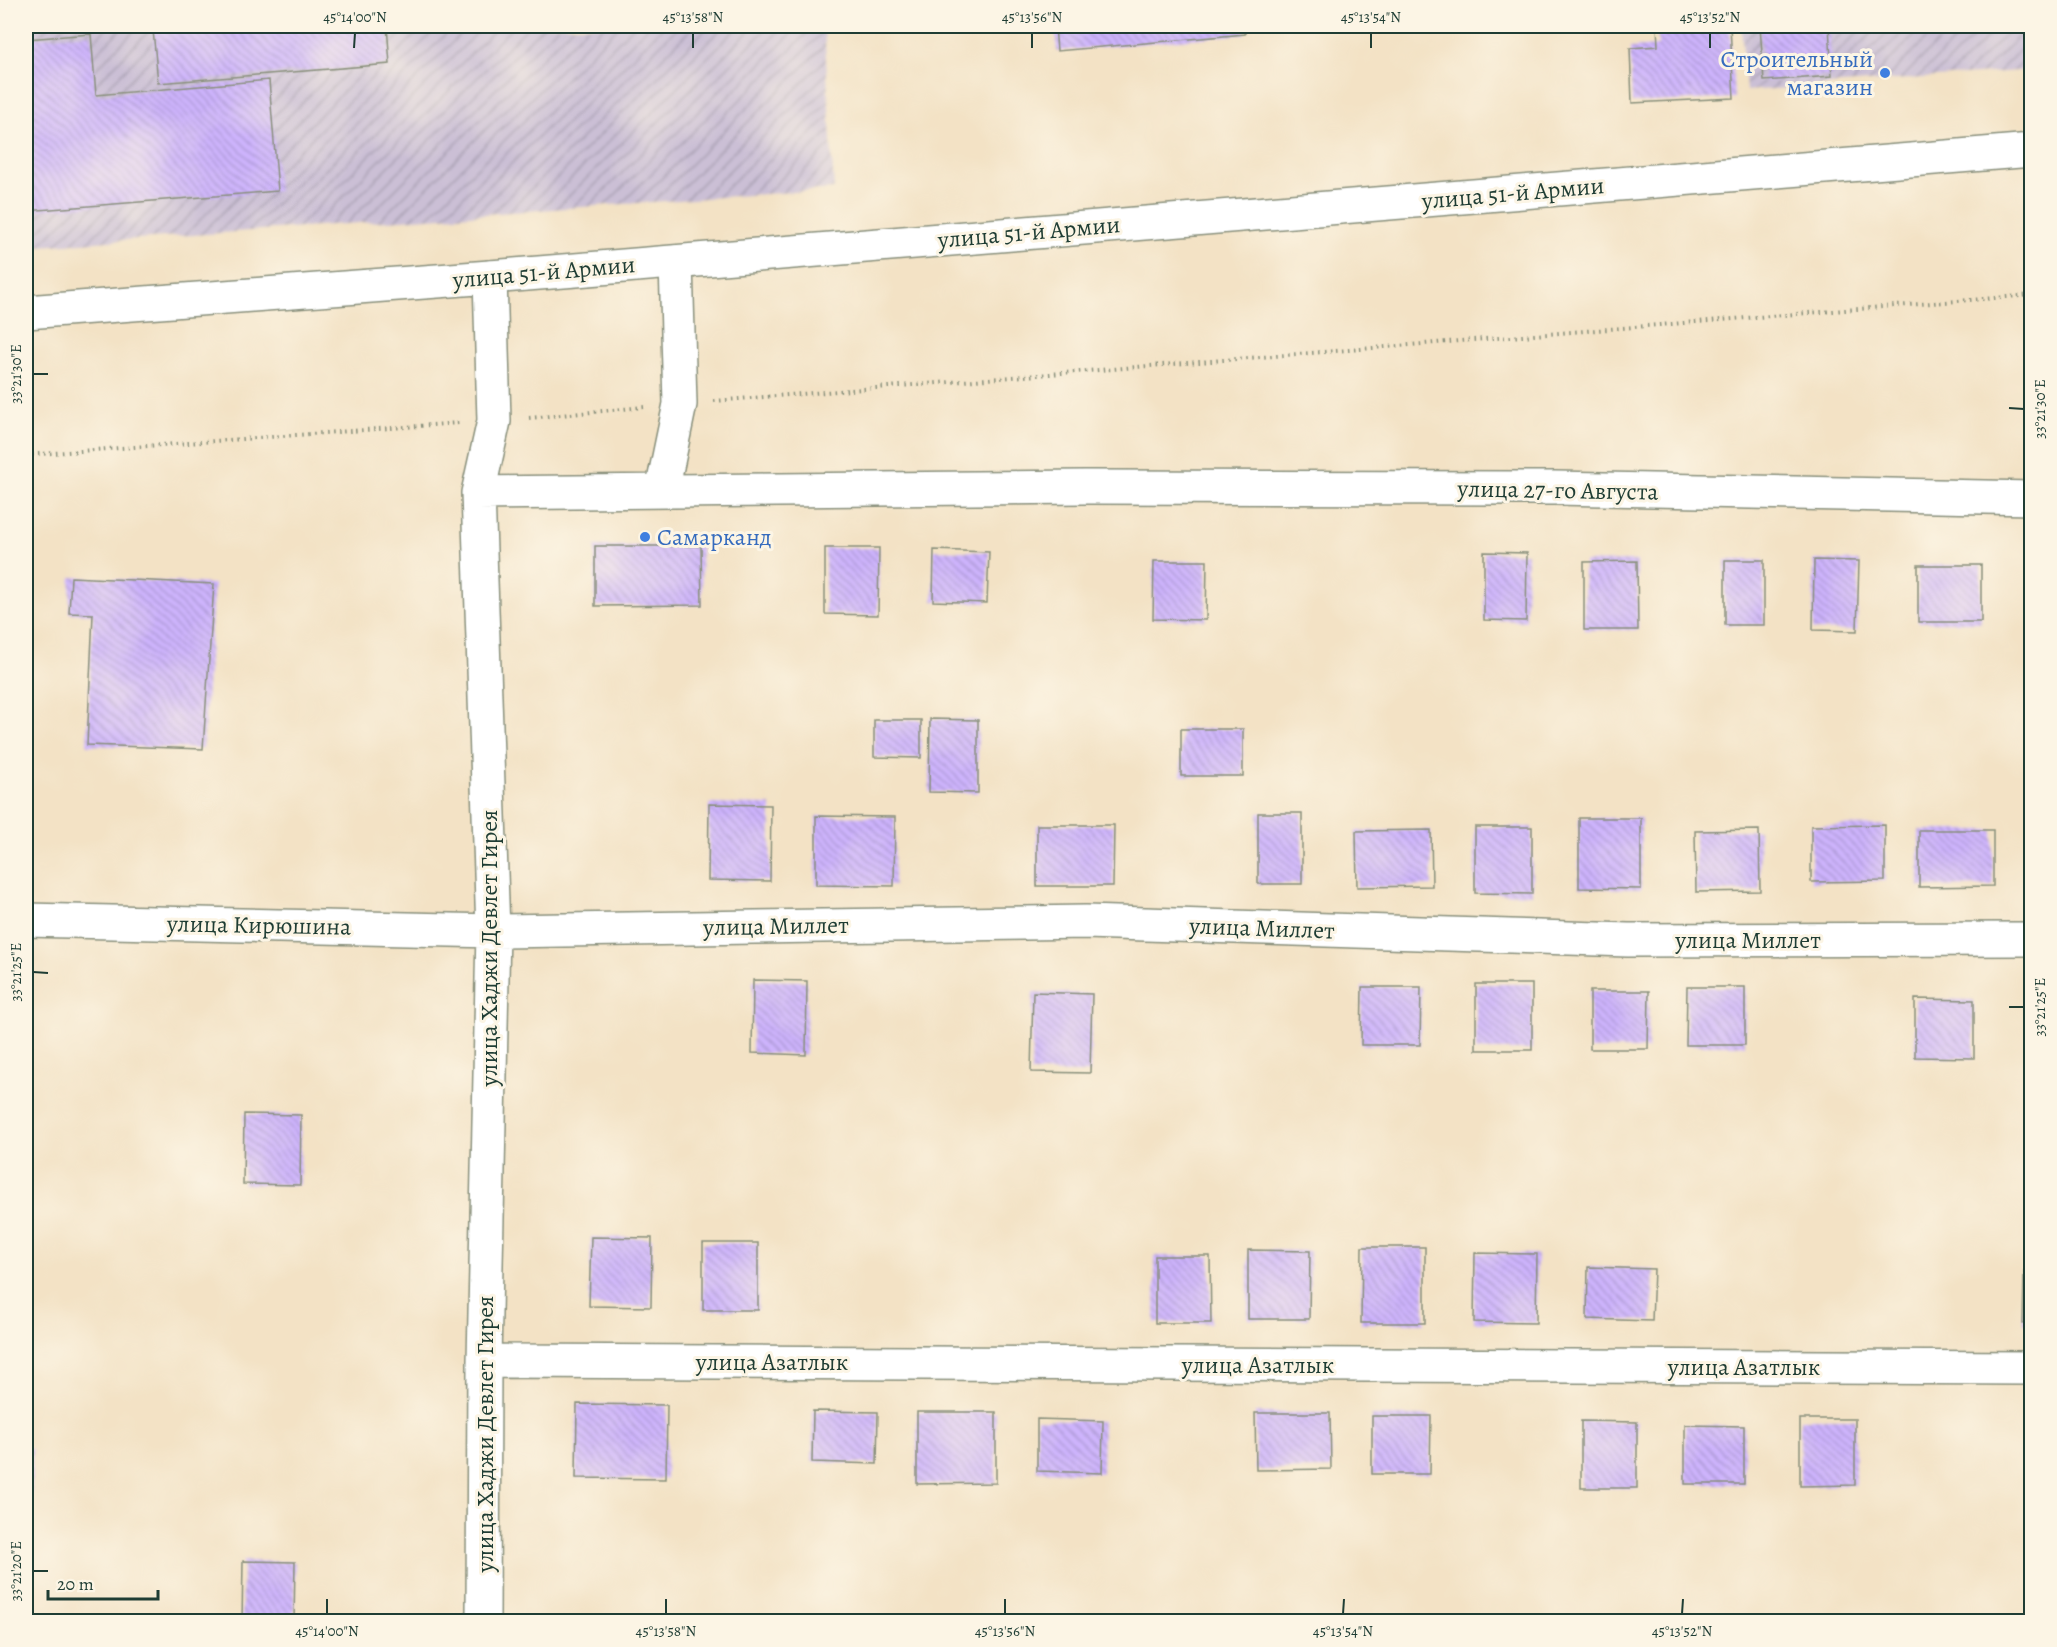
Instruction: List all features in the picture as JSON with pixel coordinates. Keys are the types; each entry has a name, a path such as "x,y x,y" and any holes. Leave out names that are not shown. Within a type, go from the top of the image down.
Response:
{"street":[{"name":"улица 51-й Армии","path":"26,312 676,262 2031,150"},
{"path":"662,491 680,404 676,262"},
{"name":"улица Хаджи Девлет Гирея","path":"483,1622 484,1361 493,931 478,492 494,421 490,277"},
{"name":"улица 27-го Августа","path":"478,492 1085,487 1555,488 2031,498"},
{"name":"улица Кирюшина","path":"26,920 493,931"},
{"name":"улица Миллет","path":"493,931 1086,922 1628,940 2031,939"},
{"name":"улица Азатлык","path":"484,1361 2031,1368"}],"path":[{"path":"26,455 494,421 2031,295"}],"shaded area":[{"path":"26,26 824,26 834,189 26,247"},
{"path":"1741,26 2031,26 2031,70 1746,91"}],"building":[{"path":"208,26 387,26 390,64 158,83 153,30"},
{"path":"1055,26 1244,26 1245,34 1057,51"},
{"path":"1657,26 1730,26 1734,98 1632,103 1630,48 1658,46"},
{"path":"1760,26 1829,26 1832,76 1764,81"},
{"path":"91,34 96,95 269,80 278,191 26,211 26,39"},
{"path":"595,546 701,546 702,605 595,606"},
{"path":"825,548 879,548 878,615 825,614"},
{"path":"934,550 989,552 987,603 933,601"},
{"path":"1484,552 1527,553 1526,621 1484,620"},
{"path":"1725,560 1764,560 1764,625 1725,625"},
{"path":"1814,560 1859,561 1857,631 1813,630"},
{"path":"1154,561 1207,561 1206,620 1153,619"},
{"path":"1637,561 1638,630 1584,630 1584,562"},
{"path":"1918,565 1981,565 1981,622 1918,622"},
{"path":"71,577 214,584 203,749 87,745 93,614 69,613"},
{"path":"930,719 978,720 978,793 929,792"},
{"path":"874,720 921,720 921,758 874,757"},
{"path":"1181,729 1243,729 1243,776 1181,776"},
{"path":"709,804 771,805 770,881 708,880"},
{"path":"1258,813 1302,813 1302,884 1258,884"},
{"path":"816,816 895,817 894,886 816,885"},
{"path":"1579,818 1641,818 1641,889 1579,888"},
{"path":"1037,825 1114,825 1113,886 1037,886"},
{"path":"1885,825 1885,881 1811,882 1811,826"},
{"path":"1475,827 1532,827 1532,894 1475,893"},
{"path":"1431,830 1432,886 1357,887 1356,831"},
{"path":"1759,830 1760,891 1696,892 1695,831"},
{"path":"1919,830 1993,830 1993,886 1919,887"},
{"path":"2024,844 2032,844 2032,898 2025,898"},
{"path":"753,980 807,981 806,1055 752,1053"},
{"path":"1476,984 1532,984 1532,1050 1476,1050"},
{"path":"1362,987 1421,987 1420,1045 1361,1045"},
{"path":"1687,987 1745,987 1745,1045 1686,1045"},
{"path":"1590,991 1649,991 1648,1049 1590,1049"},
{"path":"1033,992 1092,994 1090,1073 1031,1072"},
{"path":"2029,994 2032,994 2032,1053 2028,1053"},
{"path":"1915,999 1974,1000 1974,1058 1915,1057"},
{"path":"244,1114 301,1115 300,1185 243,1184"},
{"path":"591,1237 652,1238 651,1307 589,1306"},
{"path":"703,1243 758,1243 758,1310 703,1310"},
{"path":"1362,1247 1425,1247 1425,1323 1361,1323"},
{"path":"1248,1250 1310,1251 1309,1319 1248,1319"},
{"path":"1475,1253 1537,1254 1536,1323 1474,1322"},
{"path":"1155,1256 1210,1256 1211,1323 1155,1323"},
{"path":"1588,1267 1654,1269 1652,1321 1587,1319"},
{"path":"2024,1272 2032,1272 2032,1324 2023,1324"},
{"path":"577,1404 667,1405 666,1479 576,1478"},
{"path":"813,1411 878,1412 877,1464 812,1462"},
{"path":"917,1412 996,1412 996,1483 917,1484"},
{"path":"1255,1413 1330,1413 1331,1469 1256,1470"},
{"path":"1372,1416 1431,1416 1430,1474 1372,1474"},
{"path":"1037,1419 1103,1421 1102,1473 1037,1471"},
{"path":"1800,1419 1855,1419 1855,1485 1800,1486"},
{"path":"1581,1421 1637,1422 1637,1488 1581,1488"},
{"path":"1685,1425 1744,1426 1744,1484 1685,1484"},
{"path":"26,1449 32,1449 31,1509 26,1508"},
{"path":"243,1561 295,1562 294,1622 242,1622"}],"place":[{"name":"Строительный магазин","path":"1885,73"},
{"name":"Самарканд","path":"645,537"}]}
